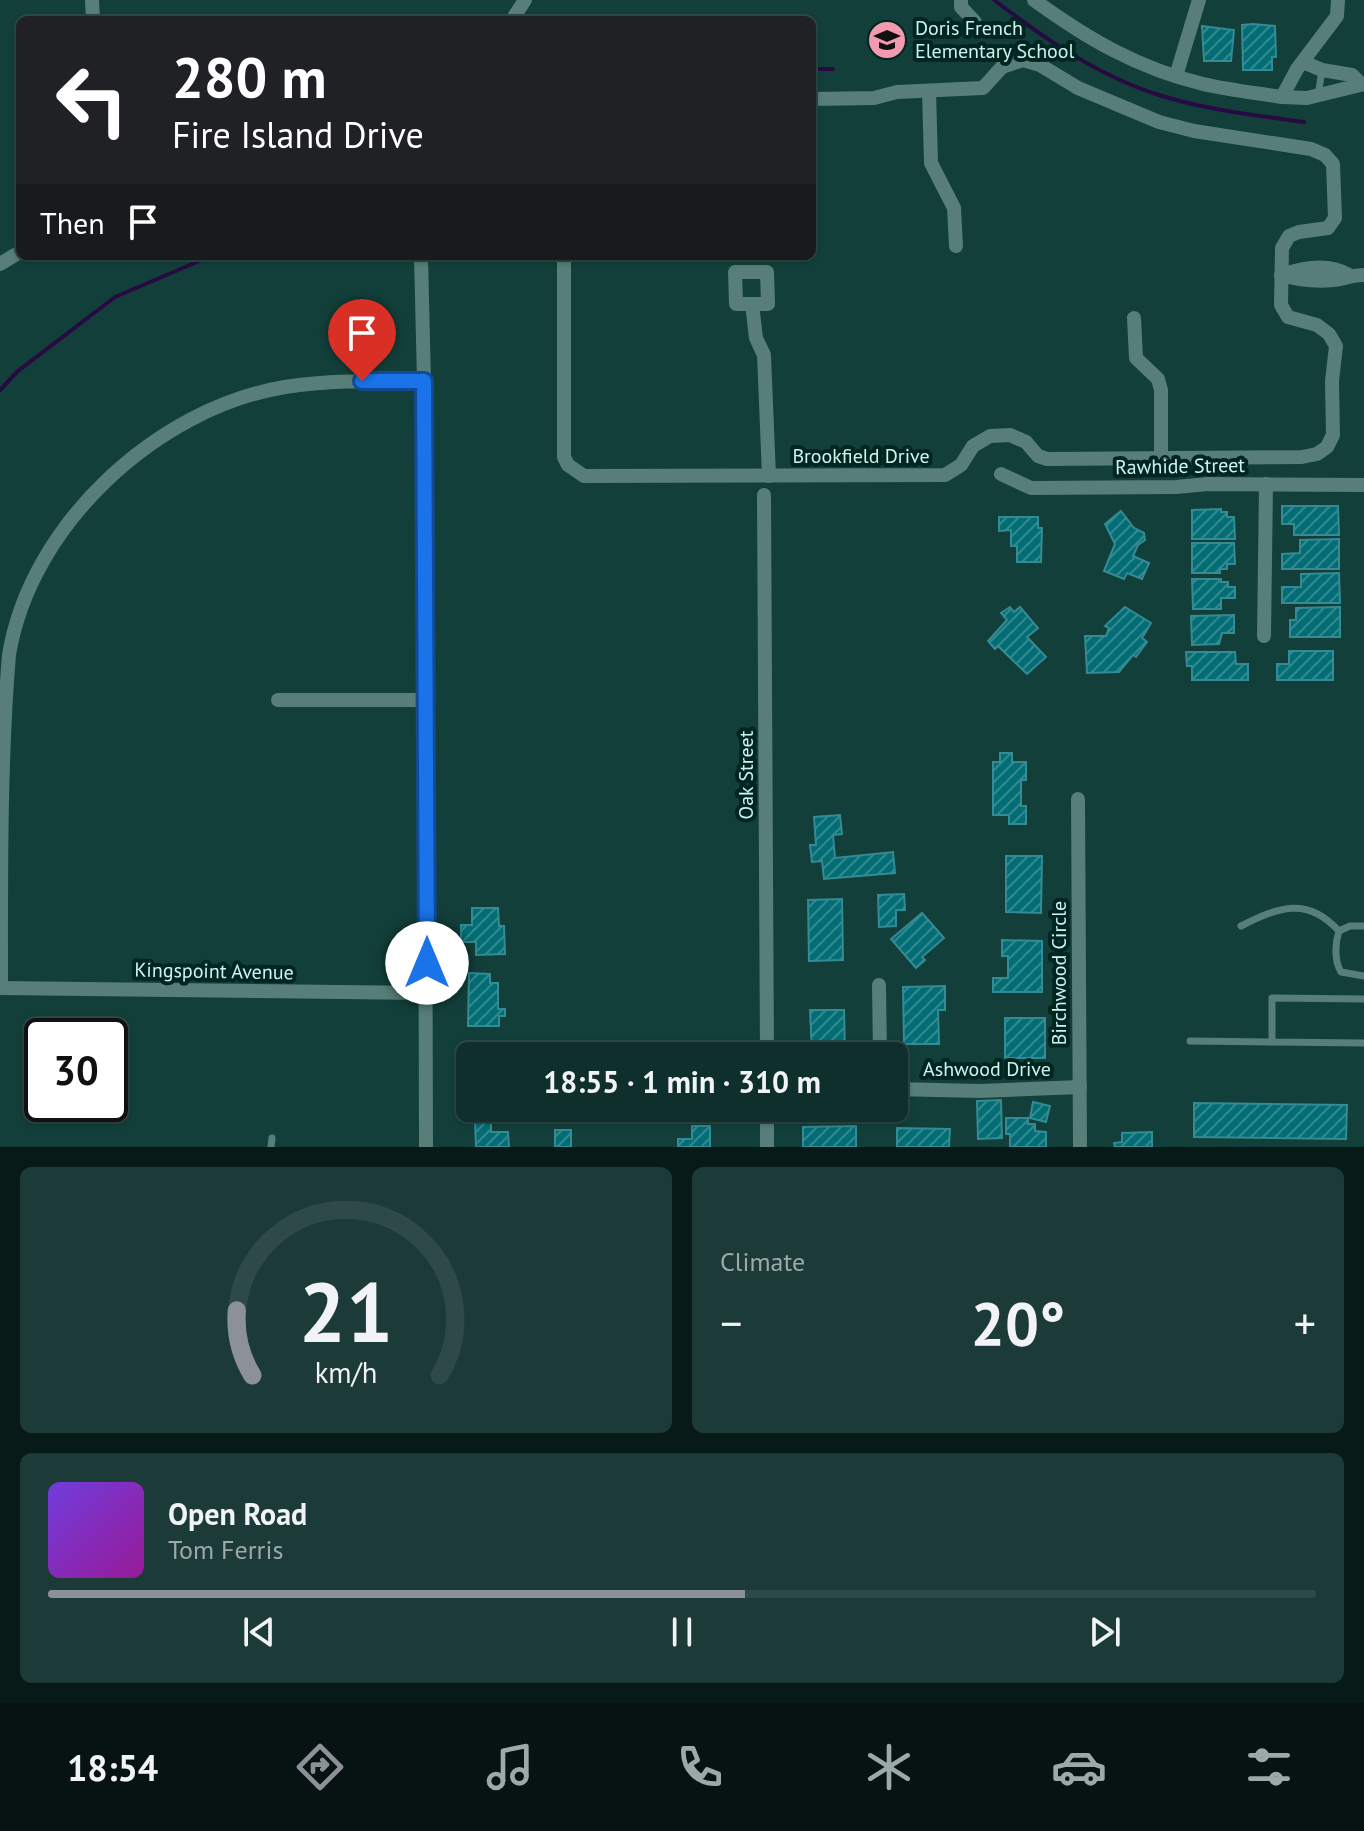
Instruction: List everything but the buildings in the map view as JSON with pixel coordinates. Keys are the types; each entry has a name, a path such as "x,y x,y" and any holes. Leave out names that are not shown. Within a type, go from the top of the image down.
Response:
{"street":[{"path":"961,0 961,7 975,22"},
{"path":"1034,0 1083,36 1108,49 1204,84 1282,97 1318,96 1362,84"},
{"path":"1176,76 1199,0"},
{"path":"1282,97 1337,16 1338,0"},
{"name":"Brookfield Drive","path":"564,260 564,457 568,465 584,476 945,475 961,465 973,446 990,436 1010,435 1026,442 1038,456 1047,459 1302,457 1317,454 1327,447 1333,435 1332,381 1336,346 1329,334 1317,325 1288,317 1281,305 1282,248 1289,236 1328,228 1335,218 1333,164 1325,155 1311,149 1194,131 1159,122 1078,88 1040,65 1023,60 1002,67 983,88 897,92 874,98 816,99"},
{"path":"1303,62 1322,70 1352,75 1362,84"},
{"path":"929,91 931,163 954,208 956,246"},
{"path":"421,260 426,700 426,1147"},
{"path":"1281,275 1300,268 1310,274 1337,268 1356,275"},
{"path":"752,304 756,338 764,355 769,476"},
{"path":"1134,318 1136,358 1158,379 1161,390 1161,459"},
{"path":"1,988 0,729 10,652 27,595 69,523 121,465 200,414 283,387 332,382 424,381"},
{"name":"Rawhide Street","path":"1001,474 1031,488 1364,485"},
{"path":"1264,636 1266,484"},
{"name":"Oak Street","path":"764,495 767,1042"},
{"path":"278,700 426,700"},
{"name":"Birchwood Circle","path":"1078,799 1080,1147"},
{"path":"879,985 880,1042"},
{"name":"Kingspoint Avenue","path":"1,988 427,993"},
{"name":"Ashwood Drive","path":"908,1089 980,1091 1080,1087"},
{"path":"767,1122 767,1147"}],"lane":[{"path":"1318,96 1322,70"},
{"path":"1241,926 1269,912 1296,908 1315,910 1327,917 1339,931"},
{"path":"1364,926 1350,926 1339,931 1336,941 1341,972 1364,976"},
{"path":"1272,1042 1272,998 1364,999"},
{"path":"1190,1041 1364,1043"}],"waterway":[{"path":"994,0 1072,55 1136,87 1195,105 1304,122"},
{"path":"816,69 833,69"},
{"path":"0,390 18,371 115,297 202,260"}],"place":[{"name":"Doris French Elementary School","path":"887,40"}],"route":[{"path":"362,381 424,381 427,963"}]}
